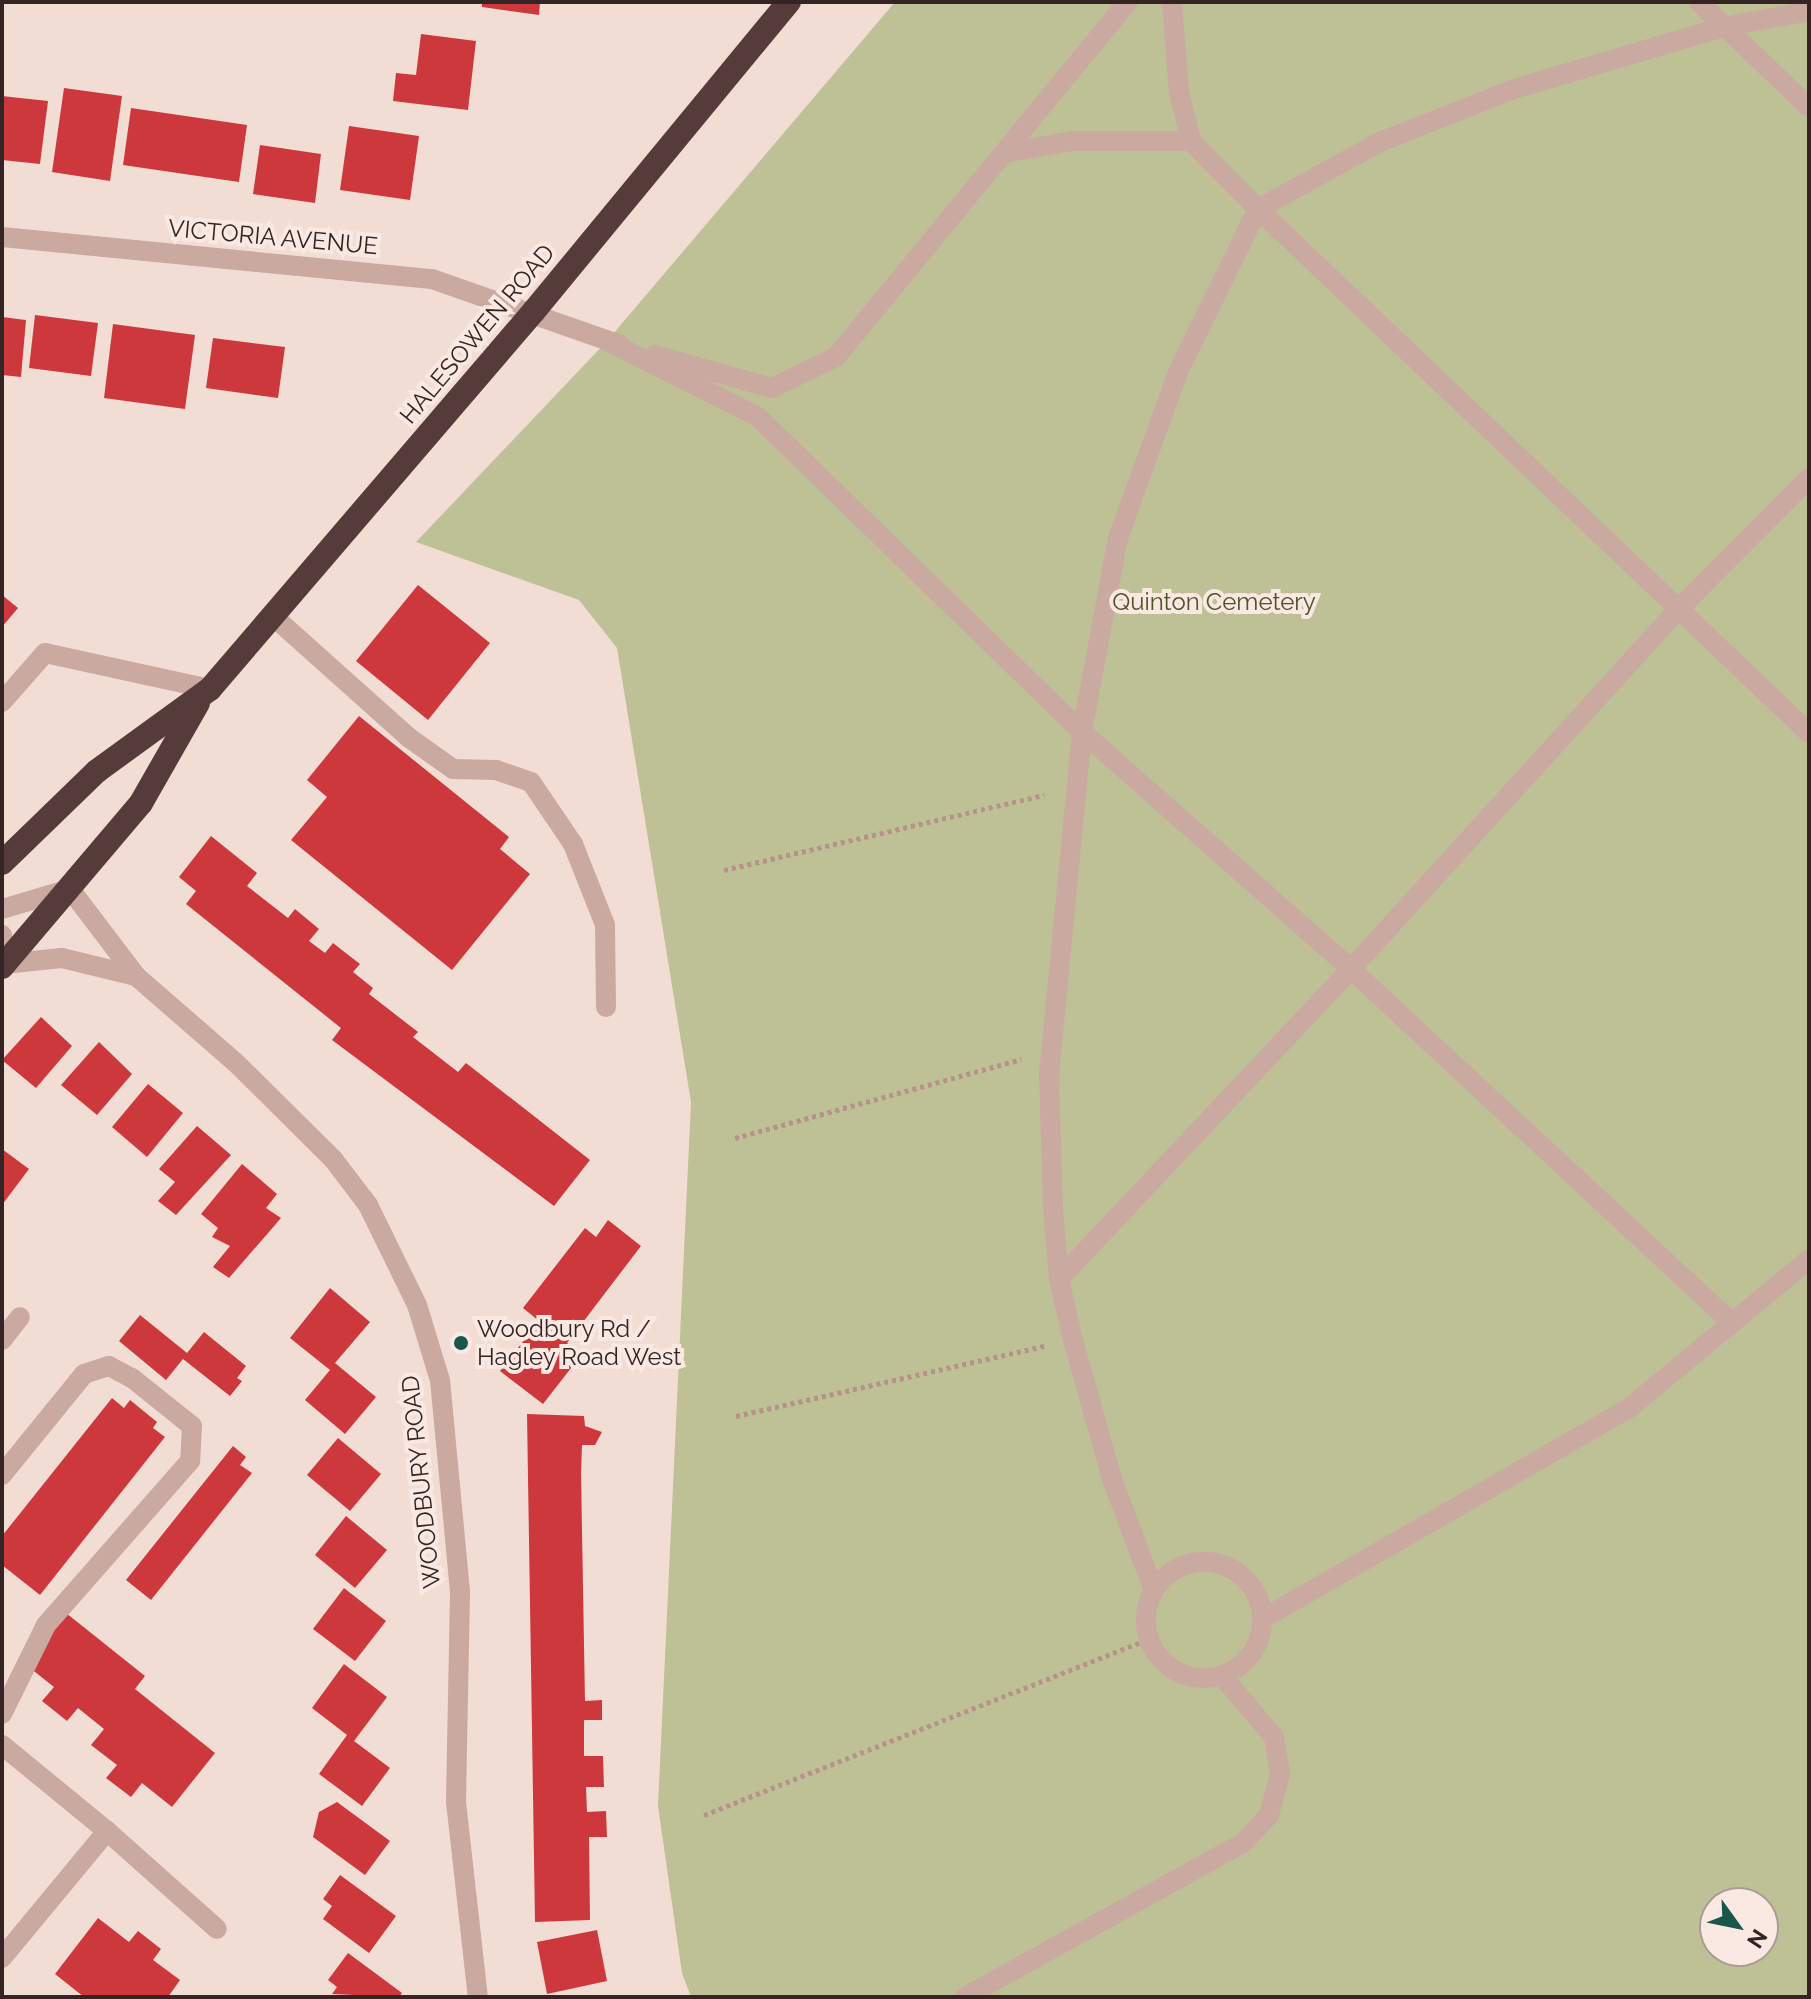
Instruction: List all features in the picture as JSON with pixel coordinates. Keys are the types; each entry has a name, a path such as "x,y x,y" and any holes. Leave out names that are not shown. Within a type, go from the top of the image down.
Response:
{"highway":[{"name":"HALESOWEN ROAD","path":"3,966 141,803 206,693 534,311 789,2"},
{"name":"HALESOWEN ROAD","path":"2,863 97,771 206,693"}],"street":[{"path":"607,341 772,388 836,357 1128,2"},
{"path":"1172,2 1179,92 1191,141 1258,209 1809,733"},
{"path":"1699,2 1809,107"},
{"path":"1153,1588 1182,1564 1207,1560 1254,1587 1264,1618 1248,1660 1223,1677 1189,1678 1158,1658 1147,1640 1153,1588 1112,1479 1073,1340 1059,1279 1053,1209 1053,1051 1082,732 1118,538 1178,372 1258,209 1380,142 1501,94 1723,27 1809,11"},
{"path":"1004,153 1072,141 1191,141"},
{"name":"VICTORIA AVENUE","path":"2,237 432,279 534,311 607,341"},
{"path":"607,341 758,417 1082,732 1351,969 1731,1322"},
{"path":"1059,1279 1351,969 1680,608 1809,478"},
{"path":"274,617 408,737 453,769 496,770 531,782 573,844 605,925 606,1007"},
{"path":"2,702 45,653 206,693"},
{"path":"2,909 70,889"},
{"name":"WOODBURY ROAD","path":"70,889 136,976 235,1062 333,1159 368,1205 417,1305 440,1380 460,1592 456,1802 478,1997"},
{"path":"2,935 3,966"},
{"name":"WOODBURY ROAD","path":"3,966 62,958 136,976"},
{"path":"1264,1618 1628,1409 1809,1259"},
{"path":"2,1340 20,1317"},
{"path":"2,1475 84,1374 109,1366 132,1378 192,1426 190,1461 46,1625 2,1714"},
{"path":"965,1997 1243,1843 1269,1815 1280,1774 1274,1737 1223,1677"},
{"path":"2,1745 107,1831 217,1929"},
{"path":"2,1958 107,1831"}],"path":[{"path":"724,870 1076,787"},
{"path":"735,1138 1053,1051"},
{"path":"736,1416 1073,1340"},
{"path":"704,1815 1147,1640"}],"green space":[{"name":"Quinton Cemetery","path":"895,2 1809,2 1809,1997 691,1997 682,1973 658,1806 691,1102 617,648 579,600 416,542 607,341"}],"building":[{"path":"482,2 540,2 539,15 482,7"},
{"path":"421,34 476,41 468,110 393,101 396,73 416,75"},
{"path":"64,88 122,96 110,181 52,172"},
{"path":"2,96 48,101 40,164 2,160"},
{"path":"131,108 247,125 239,182 123,165"},
{"path":"349,126 419,136 410,200 340,190"},
{"path":"260,145 321,154 315,203 253,194"},
{"path":"35,315 98,323 91,376 29,368"},
{"path":"2,317 26,320 21,377 2,375"},
{"path":"113,324 195,335 185,409 104,398"},
{"path":"213,338 285,347 278,398 206,388"},
{"path":"418,585 490,643 428,720 356,661"},
{"path":"2,595 18,608 2,627"},
{"path":"359,716 509,837 500,849 530,874 452,970 291,840 327,797 307,780"},
{"path":"211,836 257,873 247,886 288,918 295,909 319,929 309,941 325,953 333,943 360,964 353,972 373,988 369,994 418,1032 413,1037 458,1072 466,1063 590,1160 554,1206 332,1040 341,1028 186,904 196,891 179,877"},
{"path":"41,1017 72,1046 36,1088 2,1060"},
{"path":"99,1042 132,1074 97,1115 61,1085"},
{"path":"148,1084 183,1113 147,1157 112,1127"},
{"path":"197,1126 231,1155 176,1215 158,1201 175,1182 159,1169"},
{"path":"2,1149 29,1169 2,1205"},
{"path":"242,1164 277,1194 266,1208 281,1218 229,1278 213,1267 230,1246 212,1237 218,1228 201,1214"},
{"path":"608,1220 641,1246 567,1343 582,1354 543,1404 500,1371 539,1321 523,1308 585,1228 596,1237"},
{"path":"330,1288 370,1322 335,1363 376,1397 345,1434 305,1400 330,1370 290,1338"},
{"path":"140,1315 187,1353 204,1332 246,1366 237,1378 242,1381 230,1396 183,1359 166,1380 119,1341"},
{"path":"112,1398 124,1408 130,1400 157,1422 153,1428 165,1437 40,1595 2,1565 2,1536"},
{"path":"527,1414 584,1416 585,1426 602,1432 595,1445 582,1445 581,1473 585,1701 602,1700 602,1720 584,1720 584,1756 603,1756 604,1787 586,1787 587,1812 606,1811 607,1837 589,1837 590,1920 535,1922"},
{"path":"338,1438 381,1474 350,1511 307,1475"},
{"path":"233,1446 246,1457 240,1465 252,1473 151,1600 126,1580"},
{"path":"346,1516 387,1550 355,1588 315,1555"},
{"path":"344,1588 386,1621 355,1661 313,1629"},
{"path":"66,1613 145,1676 135,1689 215,1753 172,1807 142,1783 131,1797 106,1778 117,1765 91,1745 104,1729 78,1708 67,1721 42,1701 54,1687 25,1664"},
{"path":"344,1664 387,1697 354,1741 390,1768 362,1806 319,1774 347,1735 312,1708"},
{"path":"337,1802 390,1841 365,1875 313,1837 319,1812"},
{"path":"340,1875 396,1916 369,1953 323,1919 332,1906 323,1899"},
{"path":"98,1918 129,1942 138,1931 161,1949 153,1960 180,1980 168,1997 84,1997 55,1974"},
{"path":"597,1930 607,1981 547,1994 537,1942"},
{"path":"348,1953 402,1993 399,1997 332,1994 337,1987 328,1980"}],"place":[{"name":"Woodbury Rd / Hagley Road West","path":"461,1343"}]}
